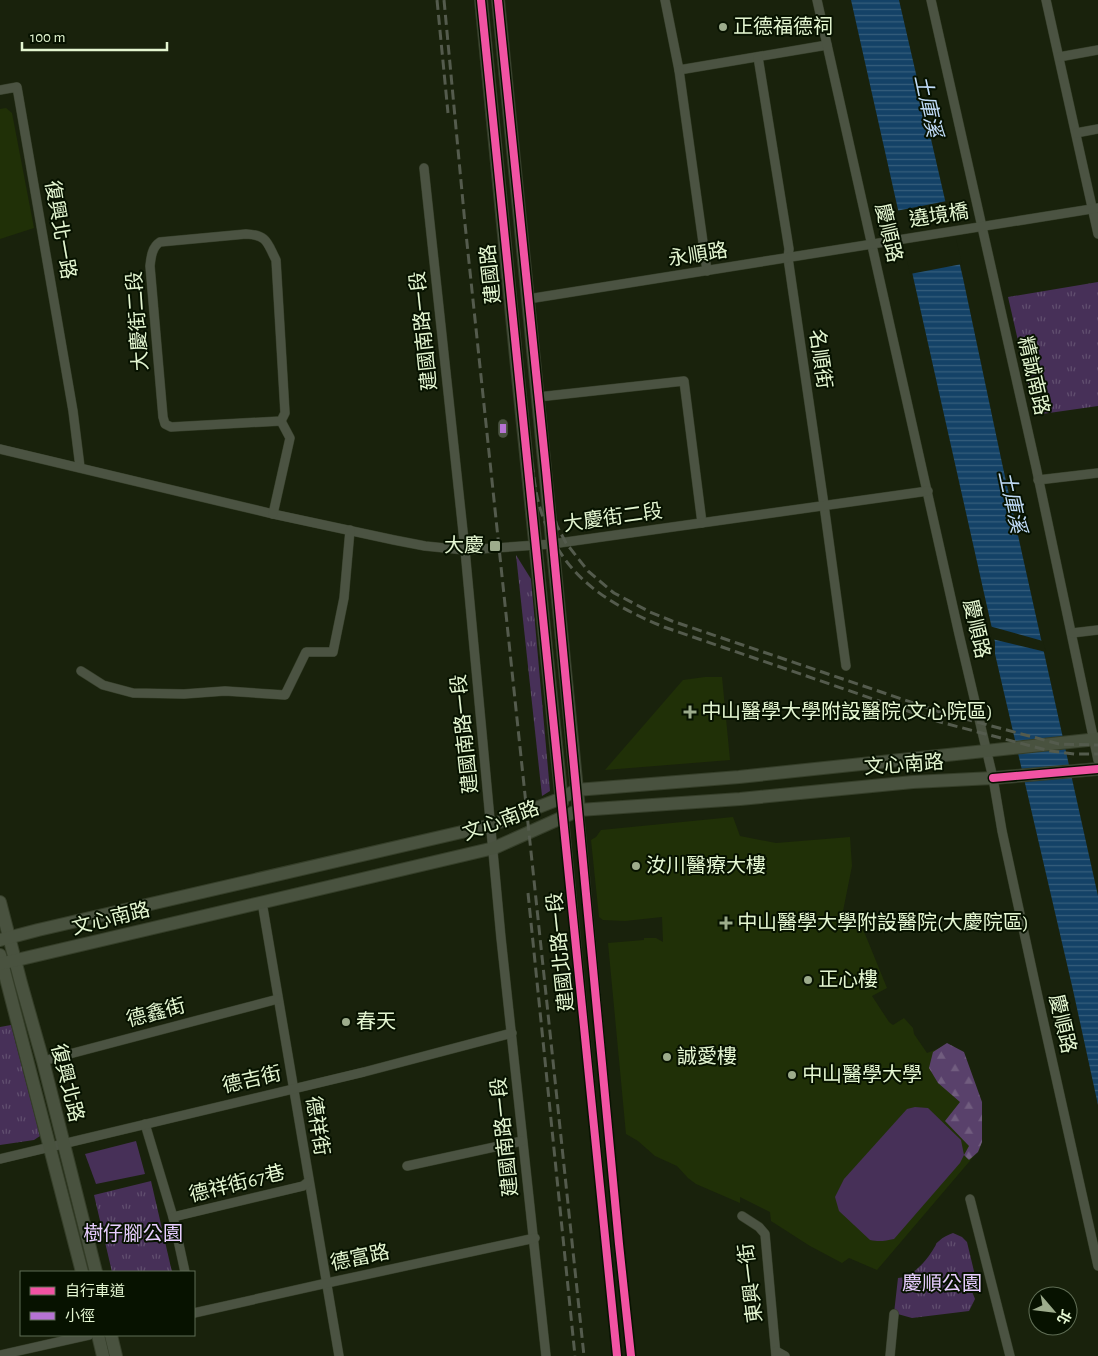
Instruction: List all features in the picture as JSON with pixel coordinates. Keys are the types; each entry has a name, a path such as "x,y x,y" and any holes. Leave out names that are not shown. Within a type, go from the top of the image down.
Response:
{"main road":[{"name":"建國路","path":"480,0 536,545"},
{"name":"建國路","path":"498,0 552,544"},
{"name":"建國北路一段","path":"552,544 578,810"},
{"name":"建國北路一段","path":"536,545 564,817"},
{"name":"文心南路","path":"4,939 492,825 562,798 576,790 739,777 1096,739"},
{"name":"文心南路","path":"4,961 494,848 578,810 740,799 913,782 993,778 1098,769"},
{"name":"復興北路","path":"0,902 4,961 49,1147 82,1271"},
{"name":"復興北路","path":"4,961 43,1061 96,1271"},
{"path":"98,1336 103,1356"},
{"path":"111,1336 116,1356"}],"street":[{"path":"665,0 679,70 706,271"},
{"name":"慶順路","path":"817,0 993,778 1002,831 1098,1266"},
{"name":"精誠南路","path":"931,0 1096,739 1098,760"},
{"path":"1046,0 1095,208 1098,234"},
{"path":"679,70 827,45"},
{"path":"1058,57 1098,50"},
{"name":"名順街","path":"758,57 788,249 846,666"},
{"name":"復興北一路","path":"0,90 17,87 68,379 80,467"},
{"path":"1076,133 1098,129"},
{"name":"建國南路一段","path":"424,168 465,550 522,1141 535,1238 546,1356"},
{"path":"982,227 1095,208"},
{"name":"遶境橋","path":"873,244 982,227"},
{"name":"大慶街二段","path":"246,234 257,234 266,240 276,260 285,413 281,421 171,427 165,424 150,266 152,253 157,244 160,242 246,234"},
{"name":"永順路","path":"528,299 873,244"},
{"path":"538,397 684,381 702,523"},
{"name":"大慶街二段","path":"273,514 290,438 281,421"},
{"path":"503,424 503,433"},
{"name":"大慶街二段","path":"0,449 273,514 425,546 465,550 552,544 928,491"},
{"path":"1038,480 1098,473"},
{"path":"81,671 103,685 133,694 184,694 225,691 285,695 306,652 332,652 344,598 350,530"},
{"path":"1072,633 1098,630"},
{"name":"建國北路一段","path":"578,810 631,1356"},
{"name":"建國北路一段","path":"564,817 617,1356"},
{"name":"德祥街","path":"262,902 339,1356"},
{"name":"德鑫街","path":"43,1061 278,999"},
{"name":"德吉街","path":"0,1159 293,1089 512,1033"},
{"path":"145,1124 173,1217 185,1271"},
{"path":"407,1166 522,1141"},
{"name":"德祥街67巷","path":"173,1217 303,1186 308,1182"},
{"path":"970,1199 1010,1356"},
{"name":"東興一街","path":"742,1216 759,1227 764,1234 776,1354"},
{"name":"德富路","path":"195,1313 327,1282 535,1238"},
{"path":"890,1356 894,1314"},
{"path":"0,1355 85,1336"},
{"path":"776,1354 786,1356"}],"shaded area":[{"path":"6,108 12,113 34,228 0,239 0,109"},
{"name":"中山醫學大學附設醫院(文心院區)","path":"722,677 730,760 605,770 683,680"},
{"name":"中山醫學大學","path":"733,817 740,836 776,843 850,837 852,866 843,911 852,911 865,934 887,988 872,996 893,1025 904,1018 913,1028 914,1034 927,1053 942,1047 979,1121 980,1149 877,1270 849,1258 842,1263 810,1246 771,1221 770,1212 740,1197 740,1203 696,1184 677,1166 655,1156 638,1141 626,1134 608,943 644,940 644,938 656,938 663,942 662,917 625,921 603,920 599,917 591,840 601,830"}],"green space":[{"path":"1098,282 1098,406 1035,415 1008,297"},
{"path":"516,555 531,579 550,791 542,796"},
{"path":"11,1025 40,1136 34,1140 0,1145 0,1027"},
{"path":"947,1043 964,1052 982,1102 982,1142 978,1152 969,1160 964,1155 969,1146 945,1121 960,1102 938,1083 929,1068 933,1052"},
{"path":"915,1107 928,1108 961,1140 964,1155 960,1163 894,1239 870,1240 839,1211 835,1197 844,1179 907,1109"},
{"path":"136,1141 145,1174 96,1184 85,1154"},
{"name":"樹仔腳公園","path":"151,1181 172,1271 112,1271 94,1195"},
{"name":"慶順公園","path":"953,1233 962,1237 967,1242 978,1288 971,1289 975,1299 969,1311 912,1318 894,1313 898,1278 909,1275 919,1267 937,1243"}],"water":[{"path":"851,0 899,0 963,278 1098,896 1098,1105 995,654 995,642"}],"pier":[{"path":"947,201 962,264 910,274 896,211"},
{"path":"989,626 1043,641 1046,652 992,639"}],"railway":[{"path":"437,0 448,113"},
{"path":"444,0 465,224 584,1356"},
{"path":"484,0 531,459 540,508 559,551 572,568 603,596 664,627 940,722 1050,751 1098,754"},
{"path":"494,0 546,488 557,526 566,543 588,571 614,593 672,621 943,713 1059,744 1098,745"},
{"path":"528,893 575,1356"}],"marked path":[{"path":"503,424 503,433"}],"cycle path":[{"path":"481,0 617,1356"},
{"path":"498,0 546,470 631,1356"},
{"path":"993,778 1098,769"}],"place":[{"name":"正德福德祠","path":"723,27"},
{"name":"大慶","path":"495,546"},
{"name":"中山醫學大學附設醫院(文心院區)","path":"690,712"},
{"name":"汝川醫療大樓","path":"636,866"},
{"name":"中山醫學大學附設醫院(大慶院區)","path":"726,923"},
{"name":"正心樓","path":"808,980"},
{"name":"春天","path":"346,1022"},
{"name":"誠愛樓","path":"667,1057"},
{"name":"中山醫學大學","path":"792,1075"}],"water label":[{"name":"土庫溪","path":"928,106"},
{"name":"土庫溪","path":"1012,502"}]}
